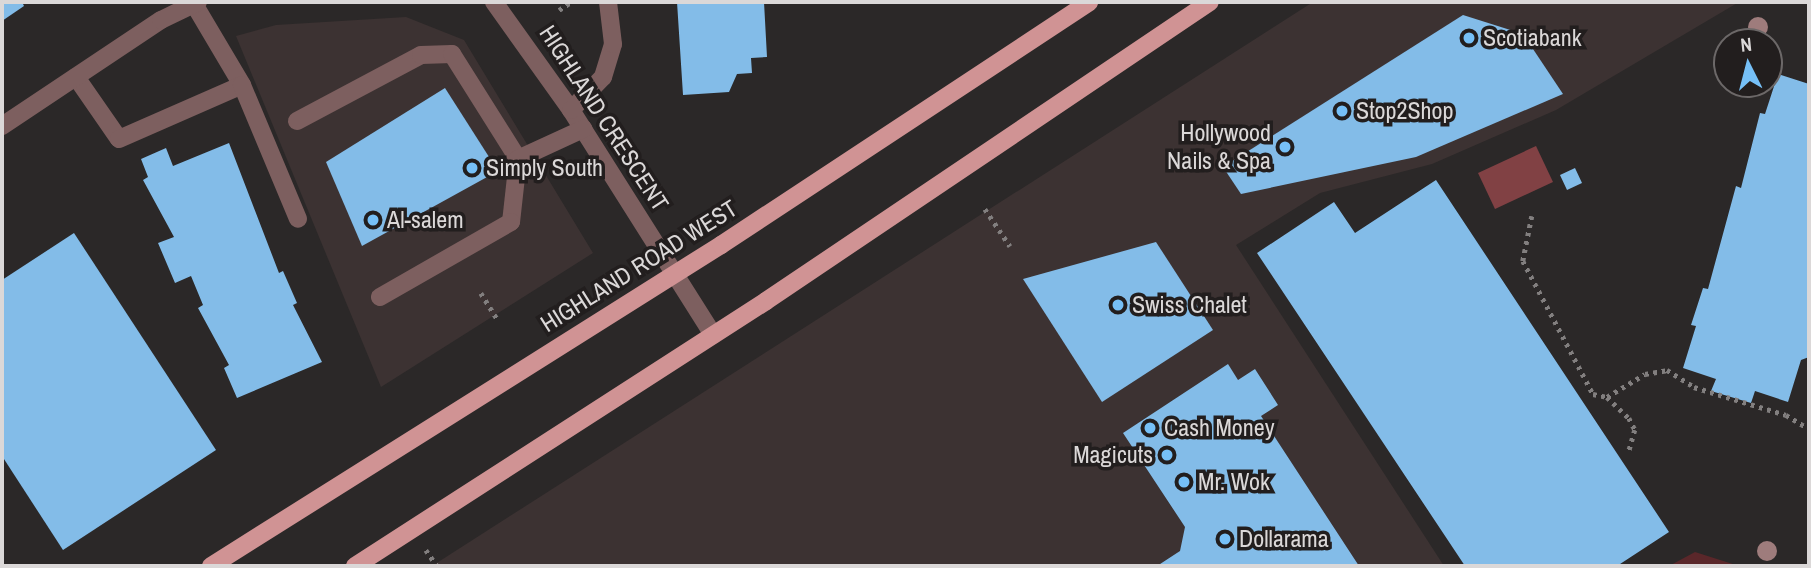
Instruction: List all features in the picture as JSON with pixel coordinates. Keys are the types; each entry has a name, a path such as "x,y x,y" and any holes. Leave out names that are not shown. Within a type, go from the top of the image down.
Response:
{"main road":[{"name":"HIGHLAND ROAD WEST","path":"211,566 674,273 1089,2"},
{"path":"355,566 713,335 1210,2"}],"street":[{"name":"HIGHLAND CRESCENT","path":"494,2 571,110 713,335"},
{"path":"571,110 603,77 613,44 608,2"},
{"path":"2,126 196,3 242,86 298,219"},
{"path":"298,121 421,55 452,54 518,159 511,222 380,297"},
{"path":"76,77 119,139 242,86"},
{"path":"518,159 583,129"}],"path":[{"path":"559,10 571,2"},
{"path":"985,209 1010,246"},
{"path":"1532,216 1523,261 1593,394 1607,397 1635,430 1629,451"},
{"path":"481,293 498,320"},
{"path":"1607,397 1645,374 1667,370 1694,387 1786,415 1809,429"}],"shaded area":[{"path":"1313,2 1739,2 1556,110 1432,164 1320,193 1236,245 1444,566 432,566"},
{"path":"406,17 464,40 593,253 381,387 236,36 276,25"},
{"path":"1536,146 1553,182 1495,209 1478,173"},
{"path":"1695,552 1739,566 1669,566"}],"building":[{"path":"2,2 22,2 24,6 2,21"},
{"path":"677,2 764,2 767,57 751,58 752,73 737,74 729,92 683,95"},
{"path":"1463,15 1523,34 1563,94 1416,157 1241,194 1223,167"},
{"path":"1783,76 1809,84 1809,357 1801,360 1788,402 1755,391 1751,403 1711,391 1716,379 1683,368 1696,326 1691,325 1703,288 1708,289 1736,186 1741,188 1760,113 1765,114 1770,98 1783,98"},
{"path":"445,88 498,171 362,246 326,162"},
{"path":"229,143 279,273 283,271 297,303 293,305 322,362 237,398 224,368 229,365 198,308 203,305 191,276 175,283 158,243 174,237 143,180 148,177 141,159 166,148 173,166"},
{"path":"1575,168 1582,183 1567,190 1560,175"},
{"path":"1436,180 1669,532 1617,566 1465,566 1257,253 1334,202 1355,233"},
{"path":"74,233 216,450 63,550 2,456 2,280"},
{"name":"Swiss Chalet","path":"1156,242 1213,330 1102,402 1023,279"},
{"path":"1228,364 1238,380 1255,369 1278,405 1261,416 1359,566 1157,566 1180,551 1185,527 1123,433"}],"place":[{"name":"Scotiabank","path":"1469,38"},
{"name":"Stop2Shop","path":"1342,111"},
{"name":"Hollywood Nails & Spa","path":"1285,147"},
{"name":"Simply South","path":"472,168"},
{"name":"Al-salem","path":"373,220"},
{"name":"Swiss Chalet","path":"1118,305"},
{"name":"Cash Money","path":"1150,428"},
{"name":"Magicuts","path":"1167,455"},
{"name":"Mr. Wok","path":"1184,482"},
{"name":"Dollarama","path":"1225,539"}]}
